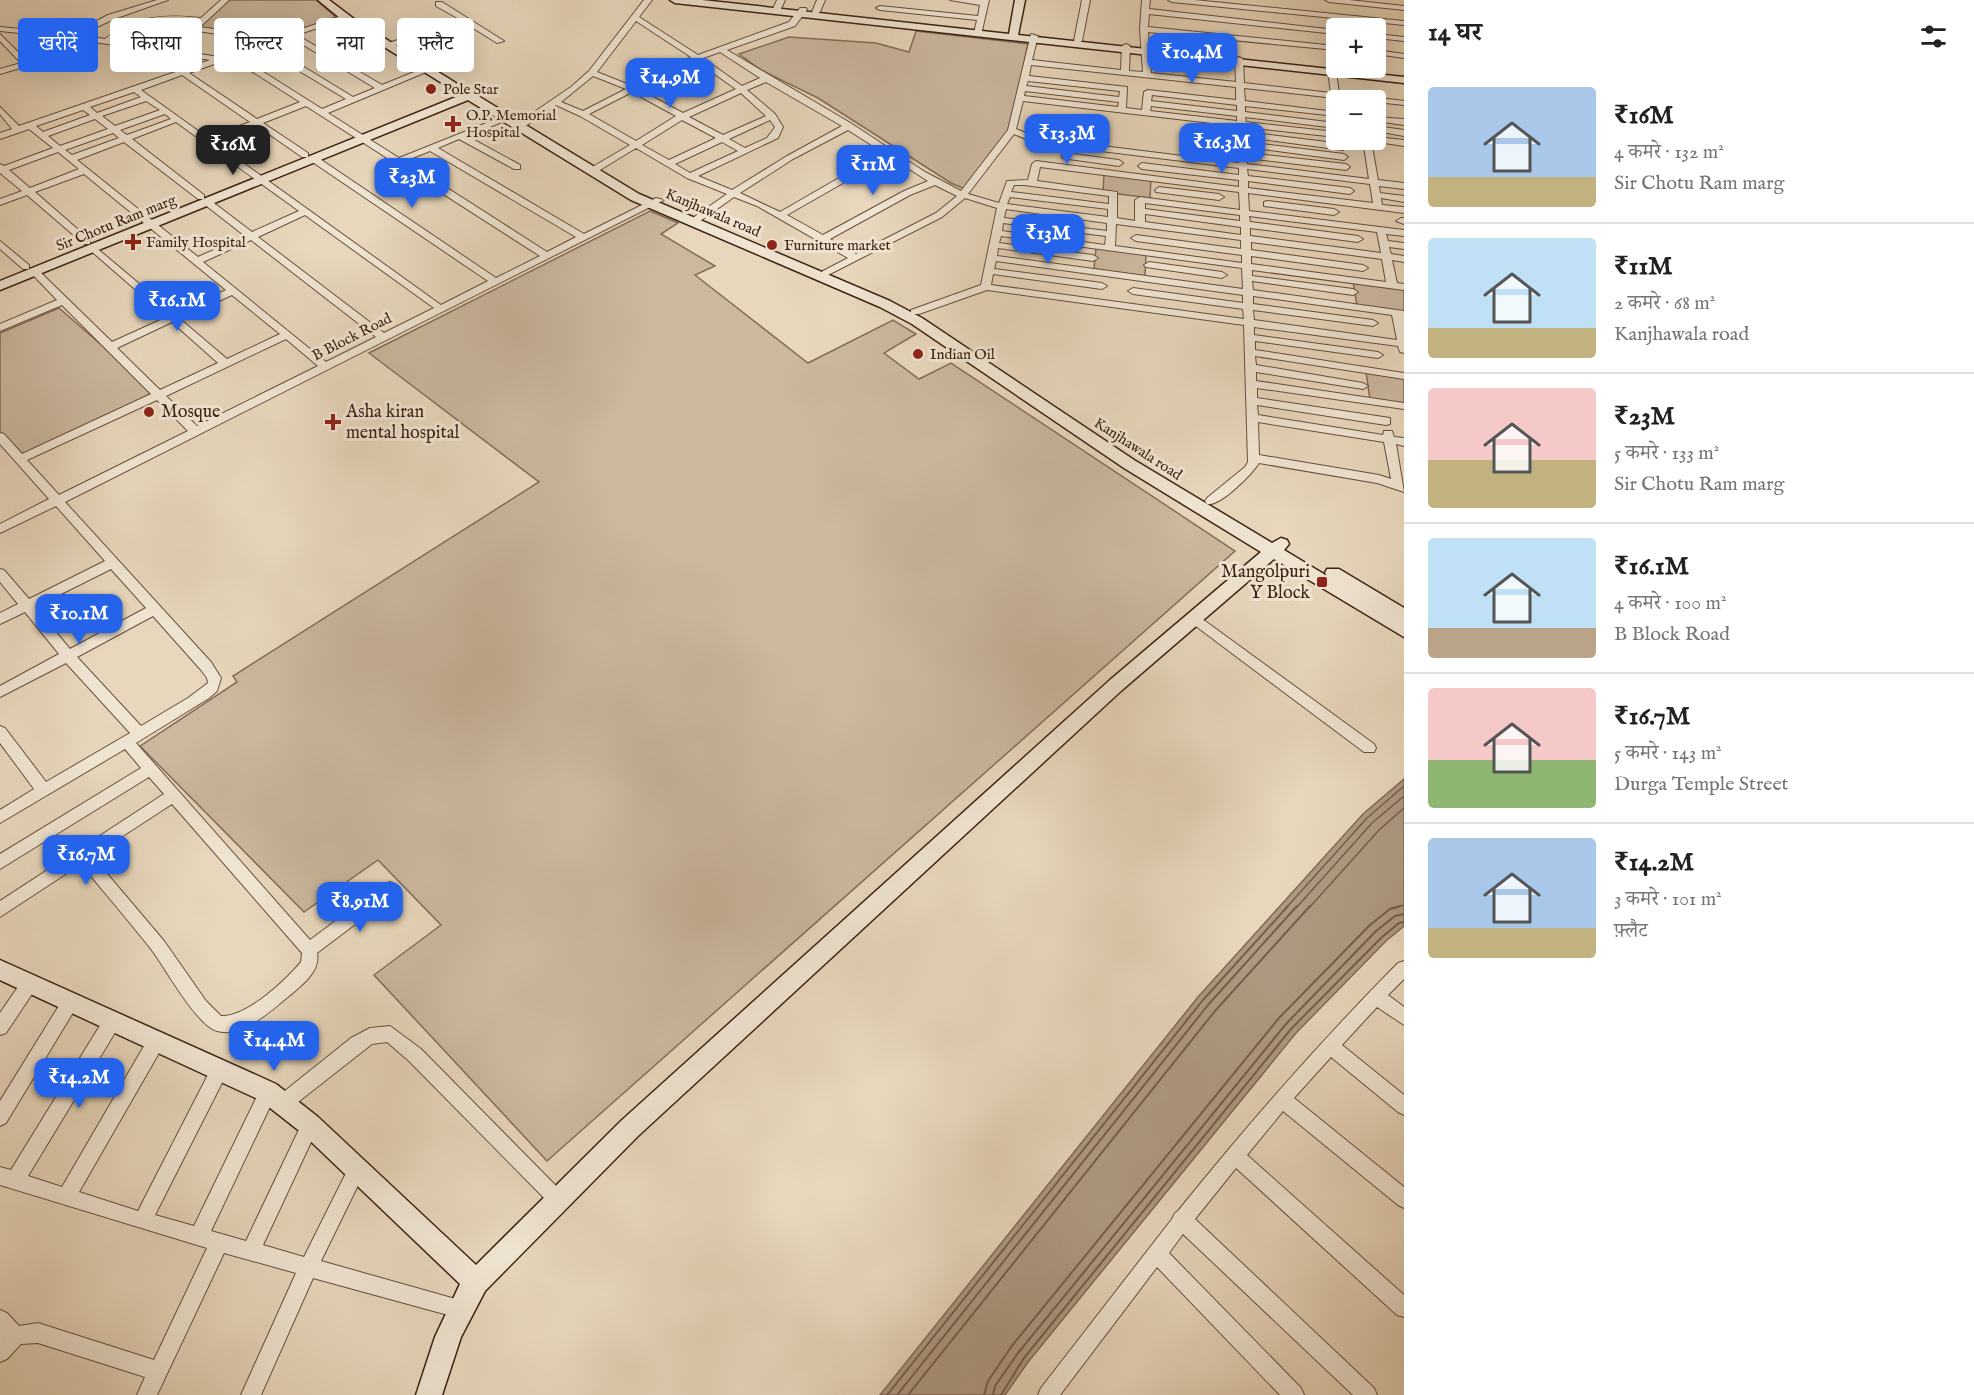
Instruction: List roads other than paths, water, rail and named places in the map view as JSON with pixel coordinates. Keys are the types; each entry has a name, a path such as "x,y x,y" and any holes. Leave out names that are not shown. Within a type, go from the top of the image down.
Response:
{"street":[{"path":"98,24 164,0"},
{"path":"202,19 225,0"},
{"name":"Kanjhawala road","path":"323,0 344,16 469,92 504,118 655,202 885,304 917,321 1211,501 1404,631"},
{"name":"Kanjhawala road","path":"335,0 397,47"},
{"path":"524,123 592,74 648,0"},
{"path":"675,0 778,6"},
{"path":"712,0 778,6 802,12 983,8"},
{"path":"809,0 819,4 879,10 978,31 1326,71"},
{"path":"954,0 983,8"},
{"path":"1013,35 1020,0"},
{"path":"1078,41 1086,0"},
{"path":"1146,0 1144,29 1147,70 1163,86 1219,92"},
{"path":"1329,0 1356,18"},
{"path":"1169,5 1221,12 1233,3 1404,8"},
{"path":"1254,3 1266,17 1322,22 1326,25"},
{"path":"439,4 462,18"},
{"path":"583,114 631,88 696,59 792,24 802,12 819,4"},
{"path":"1145,16 1169,5 1221,12 1233,25 1234,38"},
{"path":"1266,17 1322,22 1342,7 1404,16"},
{"path":"978,31 983,8"},
{"path":"304,30 344,16"},
{"path":"1145,16 1233,25 1326,46"},
{"path":"634,17 741,89 772,116 779,127 775,136 690,176"},
{"path":"1254,31 1266,17"},
{"path":"159,18 176,18"},
{"path":"1386,24 1404,23"},
{"path":"474,25 500,41"},
{"path":"1386,28 1404,31"},
{"path":"0,29 18,32"},
{"path":"1144,29 1234,38 1254,31 1326,39"},
{"path":"18,32 0,37 18,56"},
{"path":"1386,37 1404,39"},
{"path":"105,42 110,38"},
{"path":"1034,38 1126,48"},
{"path":"826,273 939,215 962,196 1012,130 1034,38"},
{"path":"98,41 214,58"},
{"path":"304,41 381,88"},
{"path":"393,44 397,43"},
{"path":"1386,45 1404,47"},
{"path":"1126,48 1126,68"},
{"path":"722,50 765,80 849,126 962,196 1002,206 1404,259"},
{"path":"1386,53 1404,56"},
{"path":"1030,57 1042,54"},
{"path":"1030,57 1052,73 1109,79 1124,89 1122,110"},
{"path":"1090,59 1126,68 1326,90"},
{"path":"1239,61 1326,69"},
{"path":"1211,501 1249,470 1254,458 1239,61"},
{"path":"0,71 18,66"},
{"path":"1022,88 1052,73 1109,79 1126,68"},
{"path":"304,70 353,100"},
{"path":"0,136 183,72 496,282"},
{"path":"257,72 548,256"},
{"path":"322,112 422,72"},
{"name":"Kanjhawala road","path":"431,72 524,123 596,168"},
{"path":"592,74 631,88 743,150"},
{"path":"1386,76 1404,78"},
{"path":"596,168 683,116 765,80"},
{"path":"1146,112 1148,92 1163,86 1219,92 1240,81"},
{"path":"1240,81 1260,97 1320,103 1326,107"},
{"path":"1022,88 1123,100"},
{"path":"1022,88 1122,110 1146,112 1242,134 1326,146"},
{"path":"135,89 441,309"},
{"name":"Sir Chotu Ram marg","path":"0,286 30,270 90,245 469,92"},
{"path":"1219,92 1242,134 1348,179 1404,186"},
{"path":"1386,93 1404,94"},
{"path":"1260,97 1320,103 1326,98"},
{"path":"1242,134 1260,97"},
{"path":"42,135 147,98"},
{"path":"1386,101 1404,104"},
{"path":"555,102 583,114 690,176 760,204 856,258"},
{"path":"208,141 306,103"},
{"path":"1147,103 1346,168"},
{"path":"85,107 384,338"},
{"path":"0,109 18,130"},
{"path":"1,169 166,111"},
{"path":"1386,115 1404,113"},
{"path":"667,164 772,116"},
{"path":"398,160 504,118"},
{"path":"1386,118 1404,122"},
{"path":"71,159 177,119"},
{"path":"31,126 326,367"},
{"path":"698,219 731,193 793,154 849,126"},
{"path":"1012,130 1036,140 1142,153 1242,134 1326,126"},
{"path":"1386,130 1404,133"},
{"path":"1242,134 1326,135"},
{"path":"460,135 517,167"},
{"path":"1386,141 1404,143"},
{"path":"1064,167 1066,144"},
{"path":"430,147 584,238"},
{"path":"1118,174 1119,150"},
{"path":"1343,150 1352,203"},
{"path":"1369,150 1378,207"},
{"path":"1142,153 1142,177"},
{"path":"1065,156 1119,163"},
{"path":"1033,179 1036,164 1401,209 1404,233 1140,200 1140,224"},
{"path":"1142,166 1350,191"},
{"path":"1,169 226,364"},
{"path":"781,215 861,169"},
{"path":"0,202 85,170"},
{"path":"1097,187 1098,172"},
{"path":"986,287 1002,206 1010,183 1033,179 1097,187 1114,194 1110,247"},
{"path":"1158,202 1159,179"},
{"path":"823,239 907,193 936,182"},
{"path":"1159,190 1219,197"},
{"path":"1266,193 1269,216"},
{"path":"1005,194 1113,207"},
{"path":"1376,195 1404,199"},
{"path":"1332,201 1335,224"},
{"name":"Kanjhawala road","path":"655,202 890,299 915,312 1129,464 1404,615"},
{"name":"B Block Road","path":"0,529 655,202"},
{"path":"1267,204 1334,212"},
{"path":"1140,211 1358,239"},
{"path":"195,262 305,212"},
{"path":"999,220 1111,234"},
{"path":"1356,227 1365,281"},
{"path":"1381,230 1392,285"},
{"path":"997,233 1404,287"},
{"path":"1136,238 1363,268"},
{"path":"1384,243 1404,246"},
{"path":"0,244 62,300 196,432"},
{"path":"994,245 1093,258"},
{"path":"1092,271 1094,245"},
{"path":"1149,253 1149,279"},
{"path":"915,312 986,287 1249,322 1404,346 1401,314 992,258"},
{"path":"1222,262 1222,289"},
{"path":"1149,265 1222,275"},
{"name":"Sir Chotu Ram marg","path":"0,278 30,270"},
{"path":"989,271 1102,286"},
{"path":"1389,272 1404,274"},
{"path":"1248,278 1353,292"},
{"path":"1351,279 1355,308"},
{"path":"110,347 233,291"},
{"path":"1133,291 1373,324"},
{"path":"0,328 62,300"},
{"path":"1371,310 1381,372"},
{"path":"20,459 160,396 287,335"},
{"path":"1250,337 1378,355"},
{"path":"1250,352 1404,376"},
{"path":"1251,368 1364,386"},
{"path":"1360,369 1366,401"},
{"path":"1252,384 1404,406"},
{"path":"1252,401 1386,421"},
{"path":"1383,403 1389,440 1401,486"},
{"path":"1253,418 1404,442"},
{"path":"0,437 215,676 213,688 193,702 0,817"},
{"path":"1254,458 1379,479 1401,486"},
{"path":"429,1395 445,1339 459,1309 476,1282 630,1128 1108,692 1277,547"},
{"path":"0,619 112,562"},
{"path":"0,573 133,738 151,769 309,950 311,960 302,975 252,1013 235,1023 217,1023 200,1006 158,946 82,855"},
{"path":"0,692 156,609"},
{"path":"1194,618 1369,748"},
{"path":"0,732 44,791"},
{"path":"0,862 151,769"},
{"path":"0,910 174,795"},
{"path":"309,950 390,889"},
{"path":"1048,1395 1181,1219 1234,1155 1329,1045 1404,968"},
{"path":"0,970 220,1069 275,1098 310,1125 356,1171 476,1282"},
{"path":"0,1027 30,983"},
{"path":"1376,996 1404,1017"},
{"path":"0,1117 71,1001"},
{"path":"114,1020 7,1178 142,1221 459,1309"},
{"path":"199,1237 275,1098 370,1036 390,1034 415,1055 558,1200"},
{"path":"66,1197 157,1040"},
{"path":"1329,1045 1404,1106"},
{"path":"142,1221 220,1069"},
{"path":"1282,1099 1404,1199"},
{"path":"250,1252 310,1125"},
{"path":"1234,1155 1404,1308"},
{"path":"251,1395 309,1266 356,1171"},
{"path":"1181,1219 1367,1395"},
{"path":"147,1395 219,1243"},
{"path":"1156,1253 1294,1395"},
{"path":"0,1320 15,1336"},
{"path":"0,1352 15,1336 24,1332 38,1334 158,1371"}],"water":[{"path":"1404,779 1404,926 1386,941 1296,1033 1028,1362 1005,1395 880,1395 1198,997 1363,814"}],"place":[{"name":"Pole Star","path":"431,89"},
{"name":"O.P. Memorial Hospital","path":"453,124"},
{"name":"Family Hospital","path":"133,242"},
{"name":"Furniture market","path":"772,245"},
{"name":"Indian Oil","path":"918,354"},
{"name":"Mosque","path":"149,412"},
{"name":"Asha kiran mental hospital","path":"333,422"},
{"name":"Mangolpuri Y Block","path":"1322,582"}]}
